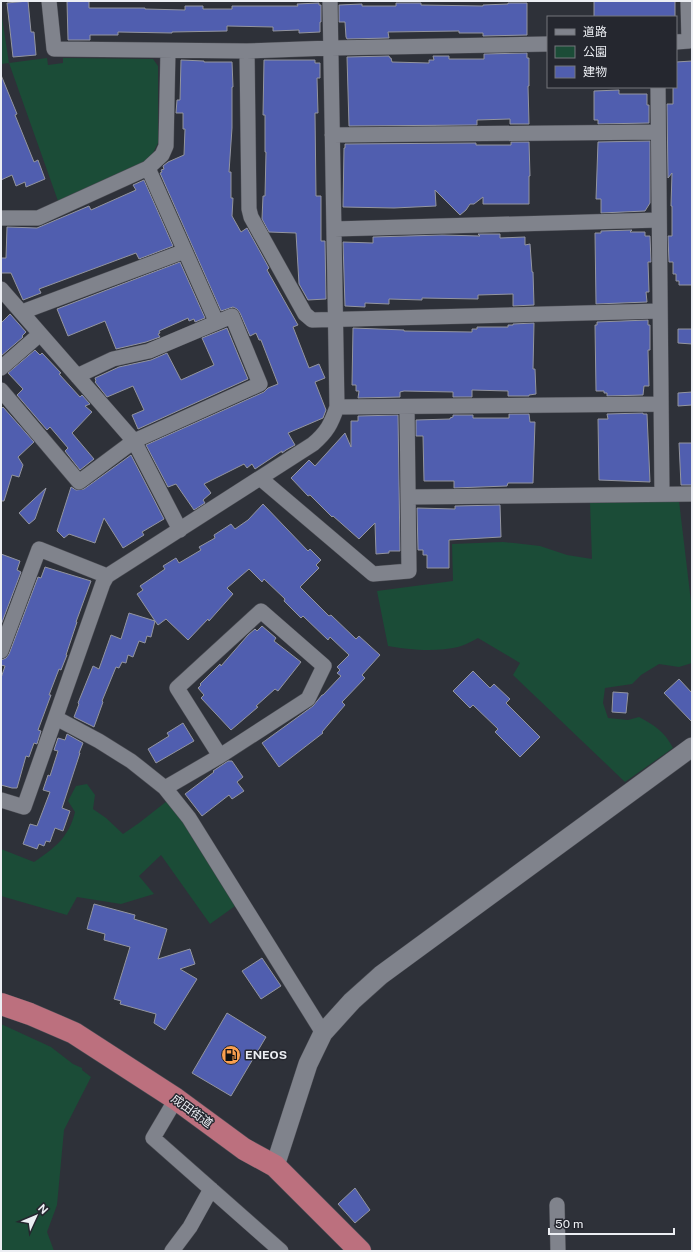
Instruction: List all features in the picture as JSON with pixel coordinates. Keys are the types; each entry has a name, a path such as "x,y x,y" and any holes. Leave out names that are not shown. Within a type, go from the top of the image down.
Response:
{"highway":[{"name":"成田街道","path":"1,1004 30,1014 74,1033 176,1100 244,1149 275,1166 360,1251"}],"street":[{"path":"50,1 54,49 247,52 331,48 547,44"},
{"path":"1,800 24,808 102,583 107,576 313,444 331,426 337,407 330,1"},
{"path":"677,42 689,41 688,1"},
{"path":"1,218 38,218 148,168 162,155 166,146 168,51"},
{"path":"247,52 249,209 305,314 312,320 660,311"},
{"path":"658,88 662,494"},
{"path":"332,135 658,132"},
{"path":"148,168 216,321"},
{"path":"334,229 659,220"},
{"path":"22,312 185,251"},
{"path":"1,289 134,442 180,530"},
{"path":"1,390 79,482 134,442 260,384 232,316 216,321 149,350 113,359 77,376"},
{"path":"1,368 40,334"},
{"path":"337,407 661,404"},
{"path":"260,478 373,574 409,571 407,407"},
{"path":"409,497 692,494"},
{"path":"1,651 39,549 107,576"},
{"path":"165,788 220,756 308,699 324,666 261,611 177,688 220,756"},
{"path":"56,718 99,740 131,761 165,788 189,818 323,1033"},
{"path":"275,1166 308,1064 323,1033 352,1001 381,975 692,748"},
{"path":"176,1100 153,1138 279,1251"},
{"path":"172,1251 190,1227 211,1189"},
{"path":"557,1205 558,1251"}],"green space":[{"path":"1,11 9,63 1,64"},
{"path":"47,58 48,65 63,63 63,58 153,59 158,66 158,143 153,153 143,163 58,201 9,63"},
{"path":"679,501 692,610 692,663 679,667 659,664 641,675 632,684 605,688 603,703 608,718 628,720 639,717 659,730 670,742 673,748 625,782 513,675 520,663 478,638 458,647 441,650 405,649 388,646 377,591 453,581 452,544 514,543 540,546 567,555 592,559 590,502"},
{"path":"87,784 95,795 93,809 106,818 123,834 167,801 184,821 235,906 210,924 161,855 139,876 154,894 121,904 77,897 67,915 1,896 1,849 34,862 55,847 69,828 75,812 68,801 76,786"},
{"path":"1,1024 51,1047 73,1064 82,1068 82,1070 91,1077 64,1130 57,1205 47,1232 54,1251 1,1251"}],"building":[{"path":"28,1 31,32 34,32 36,55 13,57 7,3"},
{"path":"67,1 89,1 89,8 185,10 185,6 203,6 203,9 232,9 232,6 298,6 297,4 319,3 319,5 321,5 320,32 299,33 299,30 273,31 273,27 227,26 227,31 172,33 118,32 118,35 90,35 90,40 68,40"},
{"path":"594,1 675,1 675,16 594,16"},
{"path":"396,3 483,6 508,3 527,3 527,35 483,36 483,33 459,33 459,31 388,32 389,38 347,39 345,22 339,22 339,5 362,4 362,6 396,6"},
{"path":"527,53 527,58 529,58 529,124 510,124 510,119 477,120 477,125 349,126 347,57 389,56 392,62 429,63 429,60 434,60 433,56 449,56 449,59 484,59 484,54"},
{"path":"181,60 232,62 232,128 229,172 231,172 231,198 233,198 232,216 241,232 247,228 269,268 267,270 298,325 293,327 309,368 319,364 325,378 315,382 326,410 323,418 288,433 295,445 282,453 282,451 255,469 252,464 247,468 244,464 204,484 211,493 203,500 205,503 194,510 176,484 168,487 146,445 264,392 268,388 278,384 261,340 259,340 256,333 250,336 237,309 233,307 221,311 160,173 162,172 161,170 164,169 163,166 168,162 184,155 185,129 183,129 183,113 176,113 177,100 180,100"},
{"path":"264,60 315,60 315,63 320,63 320,78 317,78 318,113 315,113 316,196 321,196 321,241 325,241 326,299 308,300 299,284 296,233 269,232 262,219 263,196 265,196 266,152 265,115 263,115"},
{"path":"692,61 692,285 679,285 679,281 676,281 676,274 673,274 673,262 669,262 668,236 672,236 672,173 668,178 667,104 673,104 673,88 677,88 677,62"},
{"path":"1,75 34,162 38,160 45,179 26,187 25,182 16,186 12,175 1,180"},
{"path":"619,90 619,94 647,94 647,105 649,105 649,123 598,124 598,120 594,120 594,91"},
{"path":"650,141 650,203 645,211 601,213 601,199 596,199 598,142"},
{"path":"511,142 529,142 529,204 483,204 483,197 474,204 470,204 460,215 435,190 436,206 394,208 343,207 345,144 476,143 476,145 511,145"},
{"path":"144,180 173,246 139,259 136,253 39,289 41,293 23,300 11,273 1,273 1,258 6,258 7,227 37,228 89,206 91,210 136,190 133,185"},
{"path":"632,230 630,232 645,232 645,236 650,236 651,262 648,262 649,292 646,292 647,302 596,304 595,233 601,233 601,231"},
{"path":"478,234 500,234 500,238 525,237 525,245 530,244 534,305 513,306 513,294 478,295 478,299 389,299 389,304 365,303 365,307 345,306 343,242 373,243 373,237 442,235 480,236"},
{"path":"180,262 205,318 195,322 194,319 189,321 188,318 159,331 160,333 158,334 160,337 116,349 105,321 68,336 57,309"},
{"path":"10,314 26,332 22,336 23,337 1,356 1,323"},
{"path":"648,320 648,325 650,325 650,350 648,350 649,386 644,386 643,395 607,396 607,393 604,393 604,391 596,391 595,325 597,325 597,322"},
{"path":"534,323 533,369 535,369 536,394 529,396 508,396 508,391 472,390 472,397 453,397 453,392 404,391 400,392 400,397 358,398 359,391 356,391 356,385 352,385 353,328 404,331 472,332 472,329 477,329 477,327 508,327 508,325 513,324"},
{"path":"227,328 248,379 138,429 132,415 144,410 133,386 107,397 95,382 95,378 119,367 151,360 167,353 181,380 214,365 202,338"},
{"path":"678,329 692,329 692,344 678,343"},
{"path":"35,350 40,355 42,353 61,373 59,374 80,397 82,395 90,404 85,406 92,412 72,433 94,459 80,470 65,451 68,448 50,427 47,430 17,395 23,389 8,373"},
{"path":"692,392 692,405 678,406 678,393"},
{"path":"3,407 34,442 18,457 23,465 19,477 12,475 4,501 1,501 1,409"},
{"path":"509,414 529,414 530,422 535,422 533,483 508,483 507,486 454,488 454,481 424,481 423,436 416,436 416,420 450,419 453,415 473,415 473,418 509,418"},
{"path":"607,414 647,414 650,482 599,480 598,419 608,419"},
{"path":"398,415 400,551 389,551 389,553 376,554 375,523 359,539 333,516 332,517 310,495 308,496 291,478 309,460 315,466 345,433 351,447 351,421 358,421 358,416"},
{"path":"679,443 692,443 692,485 681,485"},
{"path":"131,455 164,519 142,532 144,535 123,548 104,518 95,543 69,534 64,538 57,531 71,487 76,490 84,489"},
{"path":"46,488 35,519 29,524 19,513"},
{"path":"263,504 308,551 310,549 321,560 316,565 319,568 300,587 329,616 331,615 356,639 359,636 380,655 362,675 365,678 342,702 345,705 322,732 323,733 279,767 262,743 313,706 341,676 337,673 340,670 337,667 349,655 330,637 328,640 303,616 301,618 284,601 285,599 264,579 262,582 249,569 227,588 233,594 209,621 208,619 188,640 166,619 158,625 137,594 143,590 140,586 165,569 163,566 176,558 179,563 201,550 199,547 215,538 214,535 231,524 235,529 248,520"},
{"path":"500,505 501,537 449,540 449,568 427,568 427,555 423,555 423,550 418,550 417,508 455,509 455,506"},
{"path":"1,554 20,561 17,570 21,572 1,625"},
{"path":"45,567 91,581 76,622 67,655 61,670 59,669 49,695 51,695 38,730 41,731 37,744 34,743 29,757 26,756 17,788 12,788 1,785 1,678 5,666 1,665 1,660 6,658 9,654 38,577 41,578"},
{"path":"129,613 155,621 151,637 147,636 145,643 139,641 133,657 128,655 126,663 122,662 119,668 116,667 102,701 103,702 94,727 74,717 93,666 99,669 111,635 121,639"},
{"path":"262,626 276,638 274,641 301,662 278,691 275,689 256,706 258,707 231,730 201,698 204,695 198,688 201,685 200,684 220,664 221,666 248,635 255,629 257,631"},
{"path":"473,671 490,688 494,684 510,699 506,703 540,737 520,757 495,732 498,729 473,705 470,708 453,691"},
{"path":"679,679 692,693 692,722 664,693"},
{"path":"613,692 628,693 626,713 612,712"},
{"path":"183,723 194,741 156,763 148,749 169,736 167,733"},
{"path":"67,734 83,743 62,808 70,811 63,831 55,828 50,842 46,841 44,846 39,844 37,849 23,844 30,824 37,826 50,792 43,790 48,775 50,776 58,751 54,750 58,738 65,740"},
{"path":"228,761 232,761 243,777 237,782 244,791 232,799 229,795 202,816 185,794"},
{"path":"94,904 135,915 134,919 167,929 158,959 190,949 195,964 180,969 197,979 165,1030 154,1023 156,1014 120,1004 121,1001 114,999 130,947 104,940 105,934 87,929"},
{"path":"262,958 281,986 261,999 242,971"},
{"path":"227,1013 266,1037 231,1096 192,1073"},
{"path":"355,1188 370,1210 355,1223 338,1204"}],"place":[{"name":"ENEOS","path":"231,1055"}]}
